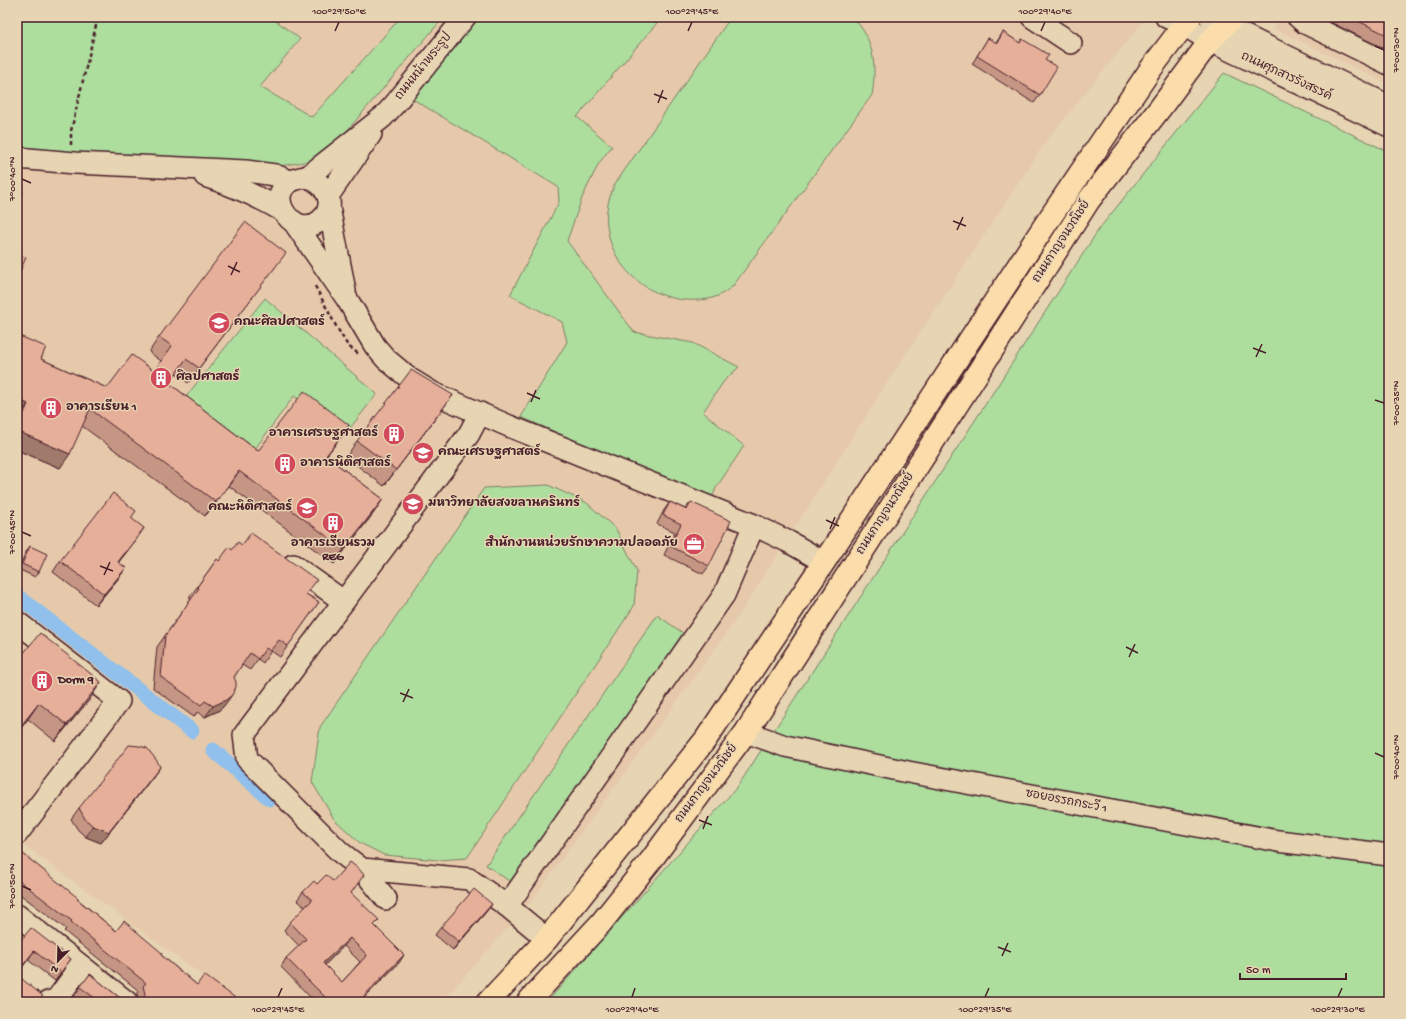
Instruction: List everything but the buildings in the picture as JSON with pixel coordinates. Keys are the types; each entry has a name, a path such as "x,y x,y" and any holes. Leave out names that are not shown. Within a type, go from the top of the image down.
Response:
{"main road":[{"name":"ถนนกาญจนวณิชย์","path":"488,1002 547,939 706,739 1047,222 1150,70 1180,20"},
{"name":"ถนนกาญจนวณิชย์","path":"528,1002 606,918 652,859 746,732 1089,200 1162,106 1219,25"},
{"path":"824,562 848,575"}],"street":[{"name":"ถนนหน้าพระรูป","path":"329,202 383,117 465,17"},
{"path":"1032,17 1071,43"},
{"path":"1298,17 1305,23 1389,64"},
{"name":"ถนนศุภสารรังสรรค์","path":"1180,20 1219,25 1389,106"},
{"name":"ถนนศุภสารรังสรรค์","path":"1219,25 1389,126"},
{"name":"ถนนหน้าพระรูป","path":"298,179 383,117"},
{"path":"17,158 71,163 246,171 298,179 319,184 325,189 329,202 347,299"},
{"path":"182,169 232,185 276,207 288,217 300,224 315,224 321,220 326,214 329,202"},
{"path":"298,179 283,188 280,204 347,299 375,346 397,369 410,379 434,393 517,429 754,525 789,542 824,562"},
{"path":"386,899 362,869 340,852 247,758 244,735 469,434 480,413"},
{"path":"507,906 724,596 754,525"},
{"path":"276,552 343,601"},
{"path":"17,622 119,701 17,834"},
{"name":"ซอยอรรถกระวี 1","path":"746,732 785,746 908,772 1278,841 1389,855"},
{"path":"362,869 469,879 507,906 547,939"},
{"path":"17,914 127,1002"},
{"path":"48,1002 56,1000 82,966"}],"path":[{"path":"71,163 71,132 98,17"},
{"path":"315,286 348,346 362,357"}],"shaded area":[{"name":"มหาวิทยาลัยสงขลานครินทร์","path":"17,17 1147,17 1046,141 883,389 736,620 530,903 442,1002 239,1002 17,840"},
{"path":"1283,17 1389,17 1389,84 1273,28"}],"green space":[{"path":"17,17 271,17 300,39 260,87 312,117 401,17 444,17 323,159 273,167 17,151"},
{"path":"471,17 662,17 577,117 612,146 599,163 582,198 567,241 634,332 693,343 739,367 724,381 703,412 744,446 716,488 711,500 521,417 567,342 562,322 510,295 559,202 558,187 411,98"},
{"path":"731,17 852,17 865,34 872,53 874,74 872,95 733,286 720,295 700,300 665,296 650,289 637,280 626,269 617,256 610,241 607,225 607,209 609,199 615,184"},
{"path":"1224,73 1389,152 1389,1002 547,1002 738,786 1099,229"},
{"path":"265,298 377,394 343,437 294,396 249,457 180,404"},
{"path":"548,485 587,503 616,529 637,571 634,606 467,858 438,860 384,855 360,843 334,819 312,782 320,727 484,488"},
{"path":"657,615 683,633 512,883 486,865"}],"waterway":[{"path":"17,596 192,731"},
{"path":"213,750 270,799"}],"place":[{"name":"คณะศิลปศาสตร์","path":"219,323"},
{"name":"ศิลปศาสตร์","path":"161,378"},
{"name":"อาคารเรียน 1","path":"51,408"},
{"name":"อาคารเศรษฐศาสตร์","path":"394,434"},
{"name":"คณะเศรษฐศาสตร์","path":"423,453"},
{"name":"อาคารนิติศาสตร์","path":"285,464"},
{"name":"มหาวิทยาลัยสงขลานครินทร์","path":"413,504"},
{"name":"คณะนิติศาสตร์","path":"307,508"},
{"name":"อาคารเรียนรวม REG","path":"333,523"},
{"name":"สำนักงานหน่วยรักษาความปลอดภัย","path":"694,544"},
{"name":"Dorm 9","path":"42,681"}]}
